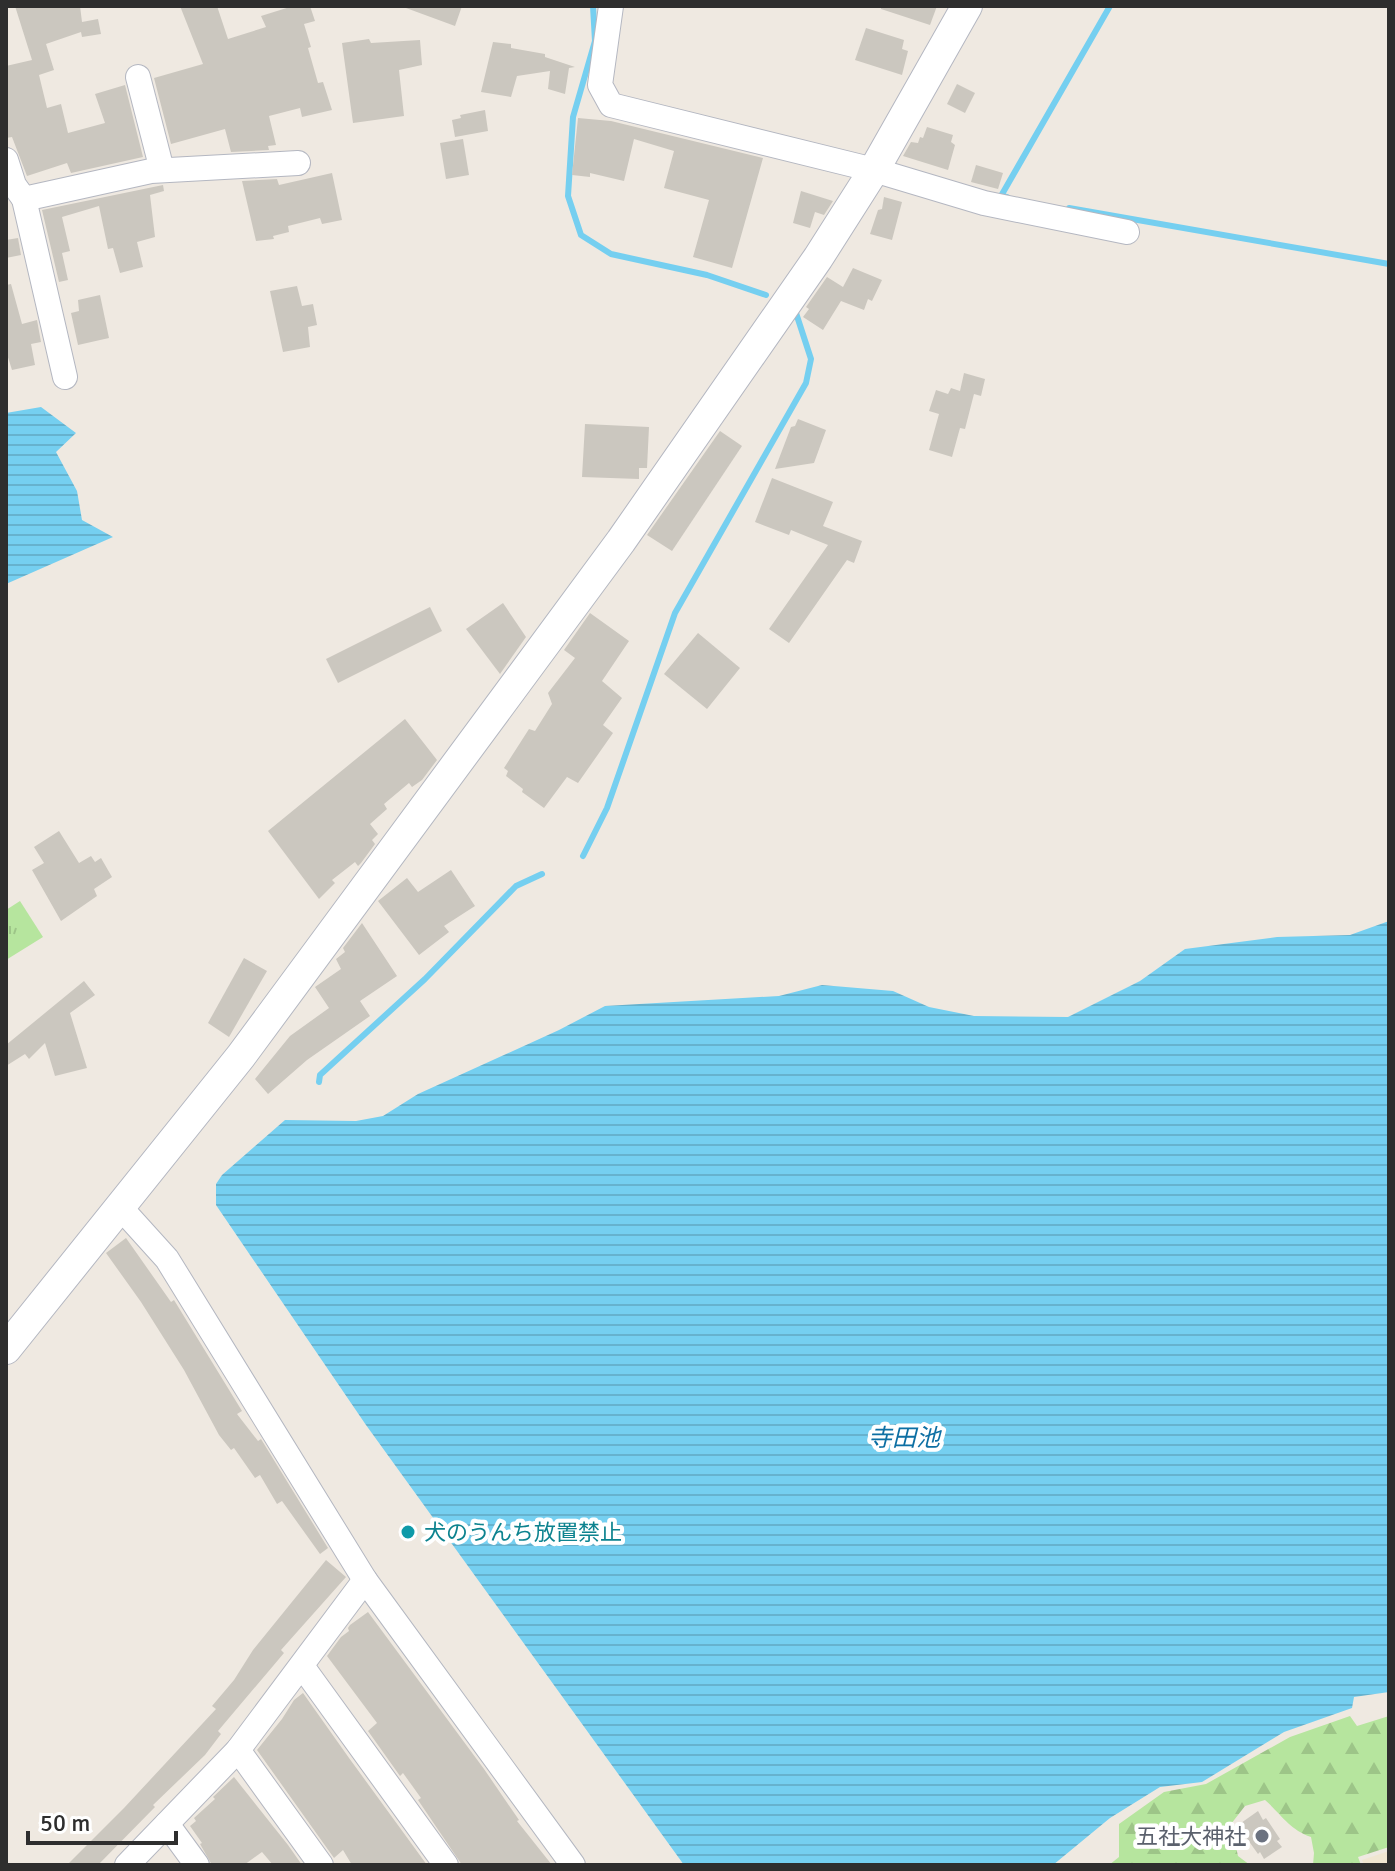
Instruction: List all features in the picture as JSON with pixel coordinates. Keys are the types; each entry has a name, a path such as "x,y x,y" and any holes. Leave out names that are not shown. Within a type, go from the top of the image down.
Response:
{"street":[{"path":"611,6 600,85 611,105 874,170 984,203 1127,232"},
{"path":"6,1349 241,1056 621,541 818,258 874,170 967,6"},
{"path":"138,77 162,170"},
{"path":"6,160 14,185 24,199 65,377"},
{"path":"24,199 162,170 298,163"},
{"path":"120,1207 167,1259 365,1580 573,1865"},
{"path":"127,1865 238,1750 365,1580"},
{"path":"302,1666 446,1865"},
{"path":"238,1750 321,1865"},
{"path":"167,1824 197,1865"}],"shaded area":[{"path":"1389,1851 1389,1865 1364,1865 1362,1860"}],"green space":[{"path":"20,901 43,937 6,960 6,910"},
{"path":"1350,1716 1357,1726 1389,1716 1389,1847 1358,1857 1361,1865 1313,1865 1311,1837 1291,1826 1265,1800 1245,1806 1231,1824 1238,1856 1250,1865 1109,1865 1119,1857 1119,1824 1164,1792 1206,1784 1290,1737"}],"water":[{"path":"41,407 76,433 56,452 77,491 82,520 113,537 6,584 6,413"},
{"name":"寺田池","path":"1389,921 1389,1692 1354,1697 1352,1708 1284,1732 1202,1782 1160,1787 1110,1818 1053,1865 684,1865 366,1425 216,1205 216,1184 222,1175 285,1120 356,1121 383,1116 418,1094 605,1006 779,996 822,985 893,991 929,1007 974,1016 1068,1017 1140,981 1185,949 1277,937 1350,935"}],"building":[{"path":"15,6 80,6 82,22 98,19 101,34 82,37 81,32 46,44 54,70 39,75 47,108 61,104 68,133 105,123 95,94 125,85 143,157 71,173 67,163 27,176 12,137 6,138 6,66 32,60"},
{"path":"180,6 217,6 228,39 266,27 261,16 293,6 310,6 315,21 304,24 311,47 308,48 318,83 323,82 332,110 302,117 300,108 269,116 276,145 268,146 269,150 231,152 225,129 171,144 154,78 203,64"},
{"path":"406,6 462,6 455,26"},
{"path":"881,6 937,6 930,25 881,9"},
{"path":"866,28 904,40 902,49 908,51 902,75 855,60"},
{"path":"369,39 371,43 420,40 422,65 399,70 404,116 353,123 342,43"},
{"path":"493,42 545,54 545,57 575,67 569,68 565,94 548,89 550,71 517,76 511,97 481,92"},
{"path":"957,84 975,93 965,113 947,104"},
{"path":"485,110 488,131 455,137 452,120 461,118 460,115"},
{"path":"578,118 611,121 763,158 732,268 693,257 709,200 664,188 674,151 634,139 624,181 590,173 590,177 572,175"},
{"path":"927,127 953,135 951,142 955,145 948,170 903,156 911,142 918,143 920,137 923,138"},
{"path":"463,139 469,175 446,179 440,143"},
{"path":"976,165 1003,173 998,189 971,182"},
{"path":"332,173 342,220 322,224 320,218 288,226 289,232 273,236 274,239 256,241 242,181 277,179 279,185"},
{"path":"163,185 164,191 150,195 155,237 137,242 143,267 120,273 113,248 108,249 99,206 62,217 70,251 62,253 68,280 59,282 42,210"},
{"path":"801,191 833,201 824,215 815,212 810,228 793,223"},
{"path":"884,197 902,202 892,240 870,234"},
{"path":"18,238 21,255 6,258 6,240"},
{"path":"853,268 882,280 864,310 841,301 823,330 803,317 809,309 806,307 827,277 843,287"},
{"path":"11,284 22,324 37,320 41,342 31,344 35,365 12,370 6,351 6,285"},
{"path":"297,286 302,306 313,304 317,325 308,327 310,347 283,352 270,291"},
{"path":"100,295 109,338 78,345 71,313 79,311 78,300"},
{"path":"964,373 985,379 981,396 974,394 965,429 960,428 952,457 929,450 939,414 929,411 936,390 948,394 951,388 960,391"},
{"path":"798,419 826,430 814,463 775,469 791,427"},
{"path":"585,424 649,427 647,468 639,468 639,479 582,477"},
{"path":"720,431 742,446 672,551 647,535"},
{"path":"772,478 833,502 823,526 862,541 854,563 847,560 789,643 769,629 828,545 791,530 789,535 755,522"},
{"path":"503,603 526,637 500,674 466,629"},
{"path":"430,607 442,631 338,683 326,659"},
{"path":"590,613 629,641 602,681 622,698 603,725 613,733 578,783 567,777 544,808 506,776 508,771 504,768 529,729 535,731 552,704 548,693 575,658 564,650"},
{"path":"698,633 740,668 707,709 664,674"},
{"path":"405,719 437,760 422,780 412,787 409,783 384,804 387,809 370,824 378,834 372,840 375,844 358,866 355,862 332,880 335,883 319,899 268,831"},
{"path":"59,831 79,863 91,856 95,862 101,858 112,877 94,889 97,896 61,921 32,870 44,863 34,847"},
{"path":"451,870 475,906 444,926 449,932 419,955 378,901 407,878 418,892"},
{"path":"362,923 397,976 360,1001 370,1016 307,1060 268,1094 255,1079 290,1036 329,1008 315,987 341,969 336,959 345,952 343,948"},
{"path":"244,958 267,971 229,1037 208,1023"},
{"path":"84,981 95,995 70,1013 87,1068 55,1076 45,1043 29,1059 25,1054 6,1066 6,1045"},
{"path":"126,1238 171,1302 174,1300 242,1411 237,1414 258,1441 261,1439 328,1548 320,1554 282,1501 277,1504 260,1475 255,1478 234,1448 231,1450 219,1435 184,1370 106,1253"},
{"path":"326,1560 346,1577 281,1650 284,1653 218,1731 221,1734 205,1755 153,1805 155,1807 98,1865 67,1865 216,1709 212,1706 253,1650"},
{"path":"368,1612 484,1769 517,1821 552,1865 462,1865 418,1800 421,1798 403,1773 400,1776 368,1731 377,1723 327,1656 349,1631 350,1625"},
{"path":"303,1693 427,1865 352,1865 343,1850 334,1858 257,1750 294,1700"},
{"path":"234,1777 302,1865 273,1865 262,1852 244,1865 212,1865 190,1826"},
{"name":"五社大神社","path":"1258,1811 1280,1839 1277,1841 1282,1847 1264,1859 1243,1833 1246,1831 1241,1823"}],"waterway":[{"path":"593,6 595,41 573,117 568,196 581,235 611,254 707,275 766,295"},
{"path":"1007,197 1001,196 1110,6"},
{"path":"1069,208 1389,264"},
{"path":"583,856 607,808 675,613 806,383 811,359 796,313"},
{"path":"319,1082 320,1075 425,979 516,886 542,874"}],"place":[{"name":"犬のうんち放置禁止","path":"408,1532"},
{"name":"五社大神社","path":"1262,1836"}]}
